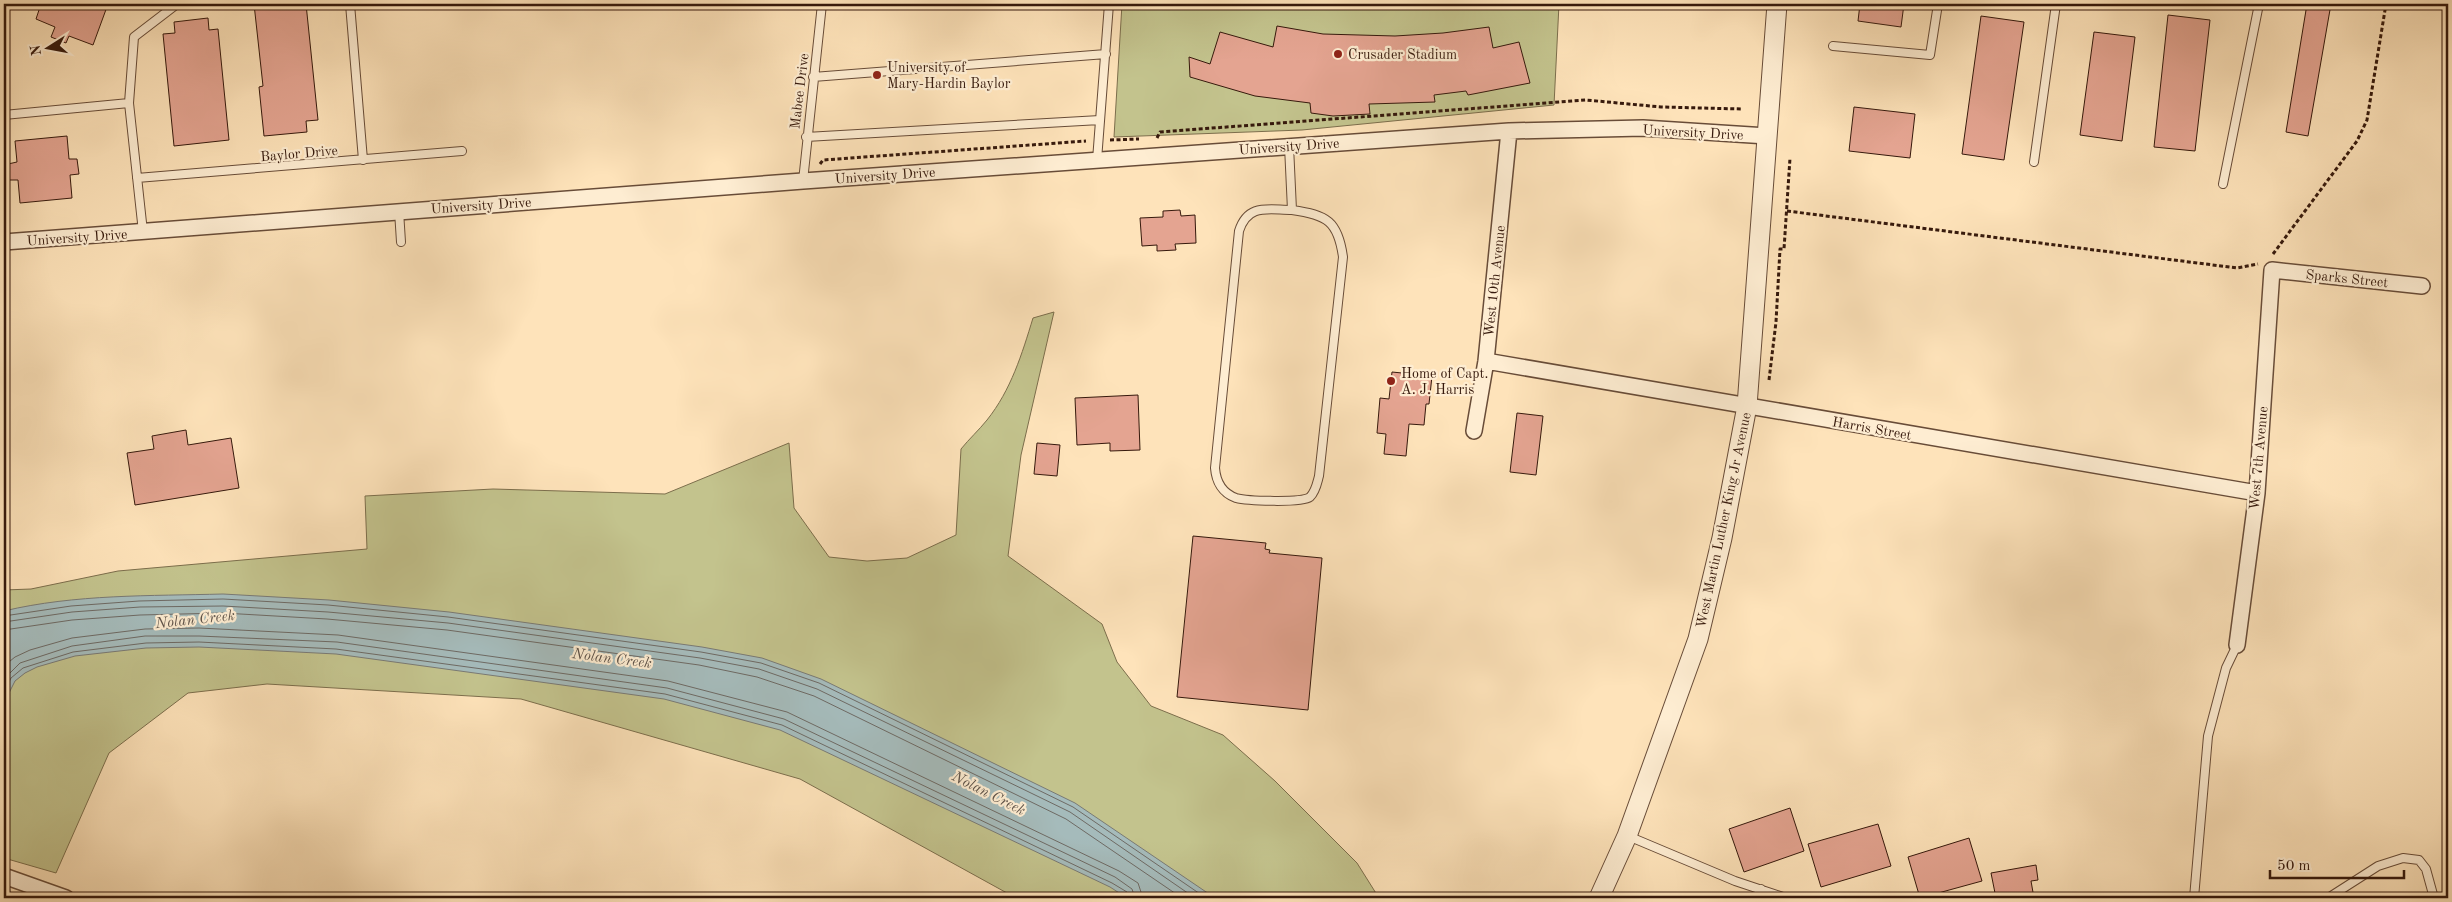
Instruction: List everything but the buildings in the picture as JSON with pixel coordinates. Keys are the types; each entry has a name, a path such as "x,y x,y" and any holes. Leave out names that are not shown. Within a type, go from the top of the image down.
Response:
{"street":[{"name":"West Martin Luther King Jr Avenue","path":"1599,898 1627,836 1698,639 1722,538 1748,406 1777,4"},
{"name":"University Drive","path":"4,242 803,181 1509,131 1643,128 1767,136"},
{"name":"West 10th Avenue","path":"1474,430 1486,361 1509,131"},
{"name":"Sparks Street","path":"2266,264 2422,286"},
{"name":"West 7th Avenue","path":"2238,645 2257,493 2266,264"},
{"name":"Harris Street","path":"1486,361 2257,493"},
{"path":"4,876 66,898"}],"lane":[{"path":"143,232 129,103 134,37 177,4"},
{"path":"350,4 363,160"},
{"name":"Mabee Drive","path":"803,181 806,137 822,4"},
{"path":"1097,160 1110,4"},
{"path":"1832,46 1930,55 1938,4"},
{"path":"2034,162 2056,4"},
{"path":"2223,184 2259,4"},
{"path":"813,77 1106,54"},
{"path":"4,115 129,103"},
{"path":"806,137 1100,120"},
{"path":"1289,146 1292,210"},
{"name":"Baylor Drive","path":"137,178 462,152"},
{"path":"1292,210 1317,214 1331,225 1340,238 1343,257 1319,476 1315,490 1309,498 1298,501 1236,498 1225,491 1217,482 1214,468 1239,231 1243,218 1251,212 1292,210"},
{"path":"399,211 401,242"},
{"path":"2194,898 2208,736 2226,668 2238,645"},
{"path":"1627,836 1727,878 1786,898"},
{"path":"2328,898 2378,866 2403,858 2419,860 2426,869 2434,898"},
{"path":"1758,898 1761,889"}],"path":[{"path":"1787,211 2237,268 2266,264 2357,141 2367,120 2386,4"},
{"path":"1150,139 1159,138 1160,132 1456,111 1545,102 1586,100 1661,107 1742,109"},
{"path":"803,181 823,160 1098,140 1141,139"},
{"path":"1769,383 1776,322 1780,249 1784,249 1790,158"}],"green space":[{"name":"Crusader Stadium","path":"1122,4 1559,4 1554,105 1302,130 1114,137"},
{"path":"1054,312 1021,455 1008,556 1102,624 1117,662 1151,706 1223,735 1275,781 1357,863 1379,898 1016,898 800,779 521,699 267,684 188,693 109,753 56,873 4,858 4,590 31,589 118,571 367,549 365,496 493,489 665,494 789,443 794,508 829,557 867,561 907,558 956,535 961,449 987,420 1003,396 1020,358 1033,318"}],"water":[{"name":"Nolan Creek","path":"223,594 329,600 449,612 702,647 762,658 821,679 1075,803 1215,898 1127,898 1110,887 780,730 664,699 336,654 199,647 146,648 75,656 37,667 25,673 15,681 4,703 4,611 58,601"},
{"path":"4,848 11,898 4,898"}],"place":[{"name":"Crusader Stadium","path":"1338,54"},
{"name":"University of Mary-Hardin Baylor","path":"877,75"},
{"name":"Home of Capt. A. J. Harris","path":"1391,381"}]}
